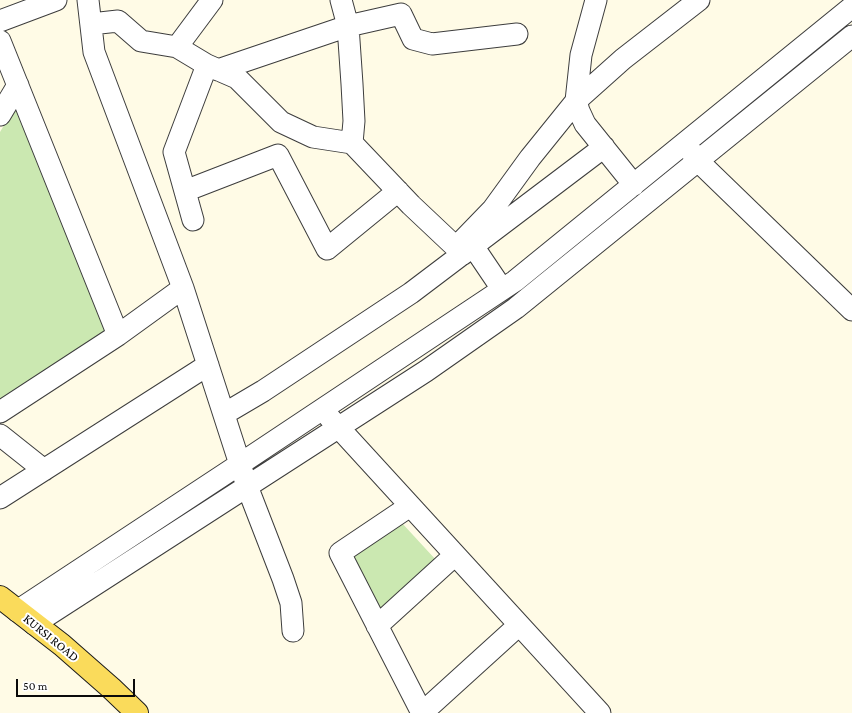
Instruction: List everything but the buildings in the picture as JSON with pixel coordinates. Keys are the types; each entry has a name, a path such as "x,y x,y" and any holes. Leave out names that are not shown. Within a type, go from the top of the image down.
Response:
{"main road":[{"name":"KURSI ROAD","path":"0,597 62,645 137,713"}],"street":[{"path":"0,21 25,4 56,0"},
{"path":"88,0 94,52 183,288 247,486 291,603 293,631"},
{"path":"177,47 212,0"},
{"path":"341,0 348,26 354,121 352,143"},
{"path":"596,0 581,55 576,101 585,124 634,184"},
{"path":"464,249 530,158 576,101 623,59 699,0"},
{"path":"17,611 515,281 852,8"},
{"path":"193,220 174,152 212,68 348,26 401,14 413,39 432,44 518,34"},
{"path":"91,24 118,21 140,41 177,47 212,68 237,78 281,122 313,137 352,143 398,191 464,249 502,290"},
{"path":"34,624 426,371 516,308 852,36"},
{"path":"0,41 118,335"},
{"path":"0,115 18,85"},
{"path":"684,143 698,161 852,310"},
{"path":"224,414 263,391 411,293 464,249 604,147"},
{"path":"185,191 278,155 327,249 398,191"},
{"path":"0,412 118,335 183,288"},
{"path":"0,498 208,365"},
{"path":"322,410 600,713"},
{"path":"0,435 44,470"},
{"path":"410,506 340,553 422,713 519,625"},
{"path":"377,626 455,555"}],"green space":[{"path":"16,105 110,330 0,402 0,132"},
{"path":"401,522 436,560 382,611 351,555"}]}
